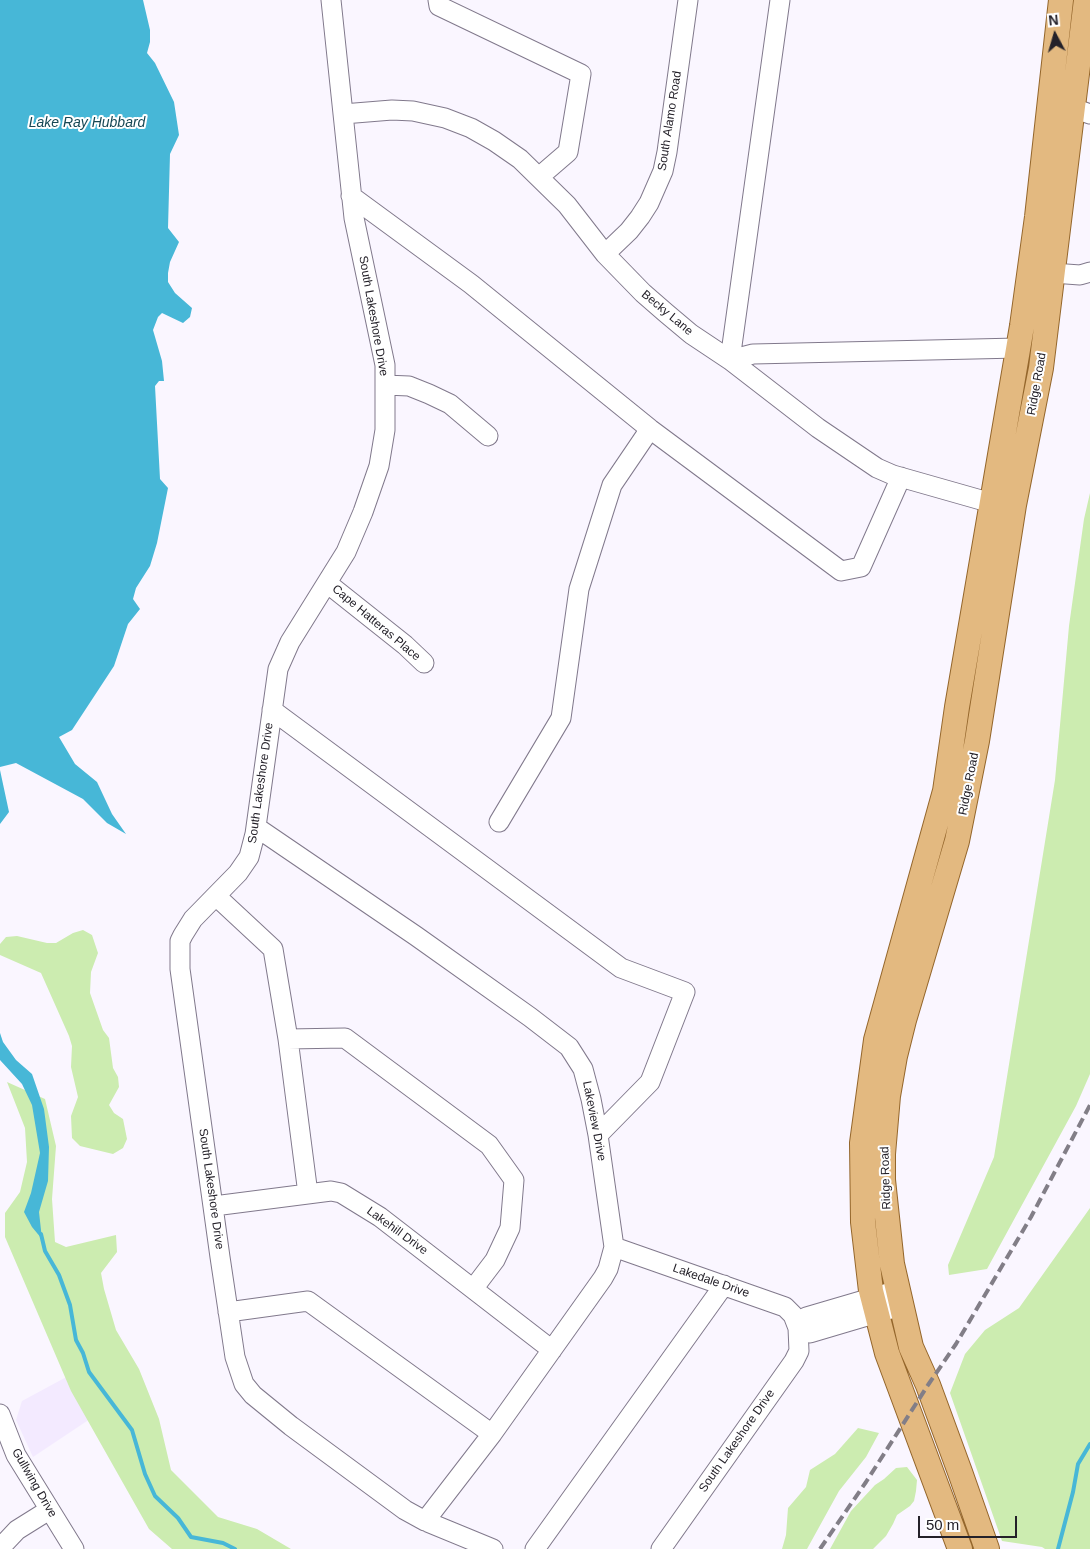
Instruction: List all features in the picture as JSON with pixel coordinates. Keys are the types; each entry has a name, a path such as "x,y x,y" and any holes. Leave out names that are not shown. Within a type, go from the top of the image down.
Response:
{"main road":[{"name":"Ridge Road","path":"987,1549 928,1385 911,1347 892,1264 876,1120 876,1040 945,791 957,707 1003,503 1041,368 1041,272 1047,122 1060,0"},
{"name":"Ridge Road","path":"960,1549 887,1353 875,1305 863,1222 862,1143 888,1096 904,1020 957,841 977,741 1018,348 1041,272 1082,111 1086,0"},
{"path":"1056,40 1063,52 1061,86 1063,95 1082,111"},
{"path":"1047,122 1055,127 1057,134 1056,170 1064,182"},
{"path":"925,864 948,870"}],"street":[{"name":"South Lakeshore Drive","path":"331,0 354,218 385,365 385,430 379,466 363,512 346,552 290,642 278,669 256,828 249,857 238,873 194,919 180,941 180,969 228,1312 235,1357 244,1384 253,1395 291,1426 405,1510 493,1549"},
{"path":"438,0 439,6 580,74 568,152 539,177"},
{"name":"South Alamo Road","path":"605,254 629,231 640,217 649,203 663,171 688,0"},
{"path":"780,0 730,360 753,354 1018,348"},
{"name":"Becky Lane","path":"342,114 392,110 413,111 445,118 471,128 494,141 520,159 567,205 605,254 666,314 691,334 730,360 818,428 877,468 930,486 1003,503"},
{"path":"352,196 471,284 650,429 841,571 862,567 900,477"},
{"path":"1041,272 1080,275 1090,272"},
{"path":"385,385 409,386 450,404 488,436"},
{"path":"499,822 560,718 579,589 612,485 650,429"},
{"name":"Cape Hatteras Place","path":"327,583 424,663"},
{"path":"272,710 620,968 685,992 650,1082 598,1135"},
{"name":"Lakeview Drive","path":"256,828 416,936 569,1047 583,1069 591,1099 614,1247 612,1258 603,1278 552,1350 492,1434 425,1520"},
{"path":"216,896 273,949 288,1039 308,1194"},
{"path":"288,1039 345,1038 488,1145 514,1180 510,1228 495,1260 473,1289"},
{"name":"Lakehill Drive","path":"214,1206 331,1191 341,1193 380,1217 552,1350"},
{"name":"Lakedale Drive","path":"614,1247 785,1307 793,1315 798,1328"},
{"path":"535,1549 724,1285"},
{"path":"798,1328 806,1316 875,1305 900,1298"},
{"path":"228,1312 308,1301 492,1434"},
{"name":"South Lakeshore Drive","path":"661,1549 794,1361 799,1351 798,1328"},
{"name":"Gullwing Drive","path":"0,1414 16,1455 74,1549"},
{"path":"0,1548 17,1530 49,1510"}],"shaded area":[{"path":"72,1374 93,1417 33,1457 16,1420 22,1401"}],"green space":[{"path":"1090,493 1090,1074 1076,1106 987,1269 949,1275 948,1265 994,1157 1055,780 1069,626 1084,519"},
{"path":"83,930 92,935 98,953 91,972 90,993 103,1030 109,1038 113,1068 118,1077 119,1087 109,1105 114,1113 123,1119 127,1139 123,1148 113,1154 80,1146 72,1138 71,1116 78,1097 71,1067 72,1046 69,1036 41,973 0,955 0,944 6,937 17,936 47,943 56,943 73,933"},
{"path":"7,1082 45,1099 56,1146 52,1199 55,1242 66,1247 116,1235 117,1252 101,1273 104,1289 116,1330 139,1369 159,1419 171,1470 218,1517 257,1529 291,1549 172,1549 149,1529 71,1391 5,1237 5,1213 20,1192 27,1162 25,1128"},
{"path":"1090,1208 1090,1549 1045,1549 1002,1541 950,1393 965,1354 985,1330 1019,1308"},
{"path":"858,1428 879,1433 866,1457 839,1491 807,1549 782,1549 786,1535 788,1508 806,1487 810,1470 835,1454"},
{"path":"907,1467 917,1480 914,1501 897,1515 886,1536 873,1549 830,1549 851,1511 875,1485 896,1468"}],"water":[{"name":"Lake Ray Hubbard","path":"0,0 143,0 150,30 150,42 147,53 155,63 174,102 179,135 170,154 168,228 179,242 170,262 168,282 175,293 192,308 190,317 183,323 162,313 158,317 153,330 162,361 164,381 159,381 155,386 160,479 168,488 157,543 150,566 136,588 133,599 140,609 128,624 114,666 72,730 59,737 75,764 97,782 112,814 126,834 107,823 83,799 16,763 0,767"},
{"path":"0,770 9,812 0,824"},
{"path":"0,1033 3,1042 16,1060 32,1074 44,1109 49,1147 48,1181 39,1212 42,1239 32,1227 24,1212 31,1193 40,1153 32,1105 22,1084 0,1060"}],"waterway":[{"path":"41,1234 45,1251 59,1275 70,1305 76,1340 83,1353 89,1372 132,1430 145,1474 155,1496 178,1518 191,1537 223,1543 235,1549"},
{"path":"1058,1549 1073,1492 1078,1464 1090,1444"}],"railway":[{"path":"820,1549 956,1344 1031,1217 1090,1105"}]}
